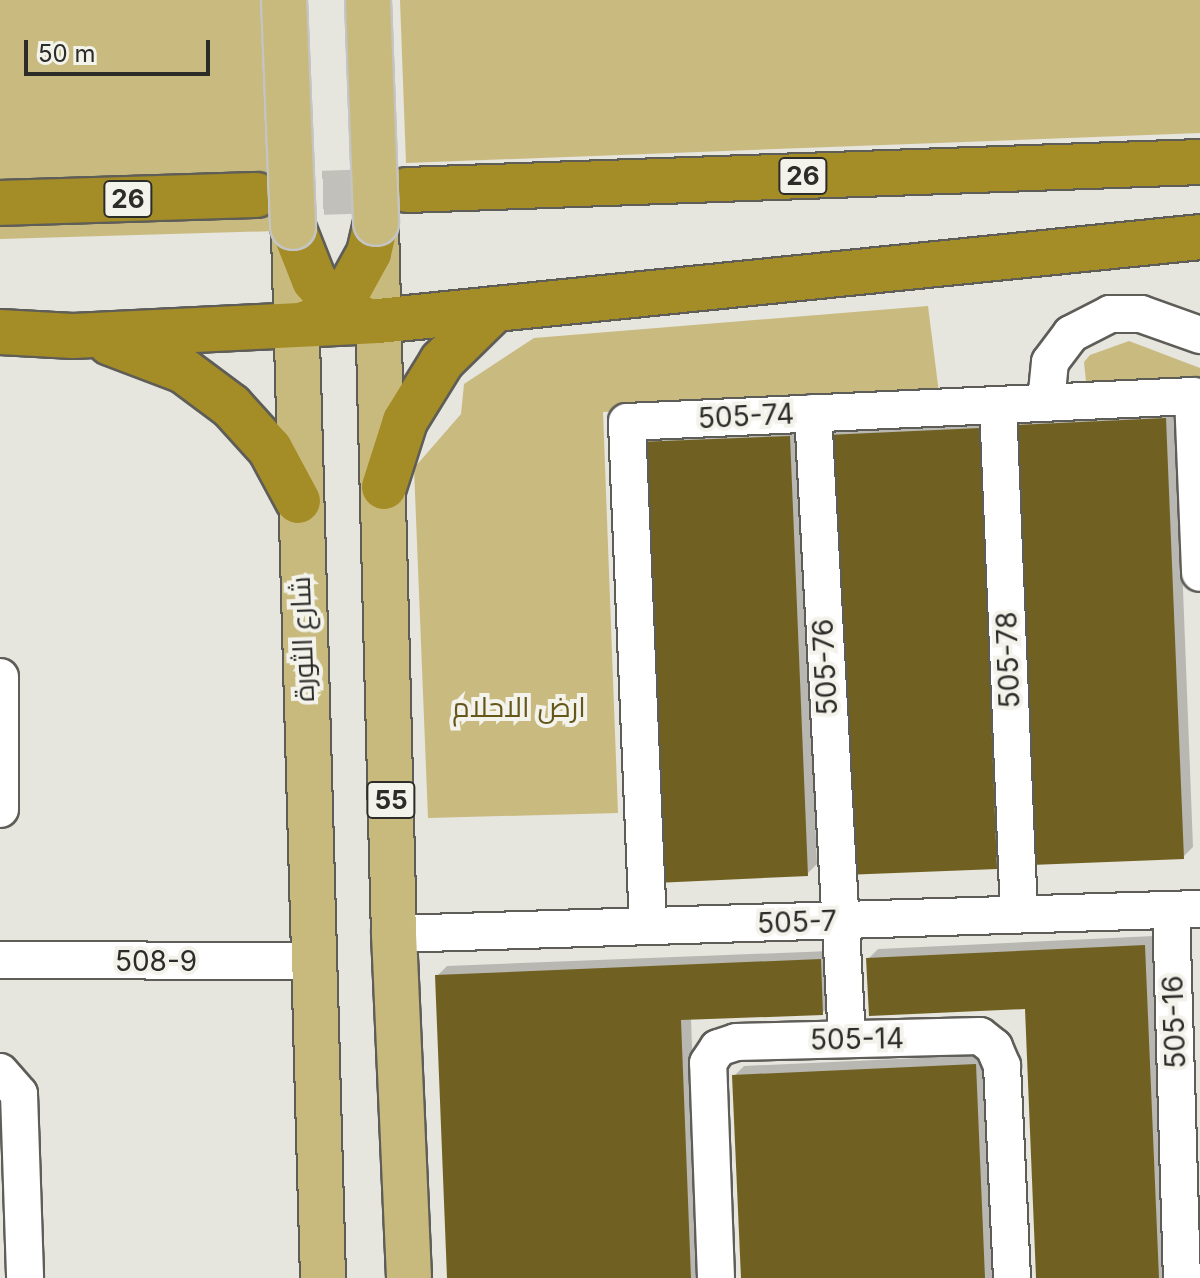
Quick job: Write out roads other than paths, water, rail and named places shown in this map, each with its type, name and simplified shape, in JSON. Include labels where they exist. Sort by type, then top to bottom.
[{"type":"highway","name":"26","points":[[407,190],[1200,162]]},
{"type":"highway","name":"26","points":[[0,203],[257,195]]},
{"type":"highway","points":[[338,309],[369,253],[376,223]]},
{"type":"highway","points":[[293,227],[305,264],[338,309]]},
{"type":"highway","points":[[0,332],[73,336],[338,309],[492,312],[1200,237]]},
{"type":"highway","points":[[384,487],[405,421],[442,361],[492,312]]},
{"type":"highway","points":[[73,336],[143,353],[184,371],[231,406],[270,449],[298,501]]},
{"type":"main road","points":[[284,0],[293,227]]},
{"type":"main road","points":[[368,0],[376,223]]},
{"type":"main road","name":"55","points":[[338,309],[384,487],[394,934],[409,1278]]},
{"type":"main road","name":"شارع الثورة","points":[[323,1278],[298,501],[338,309]]},
{"type":"street","points":[[1046,402],[1050,362],[1071,334],[1110,314],[1141,314],[1200,335]]},
{"type":"street","name":"505-74","points":[[648,926],[627,422],[1193,396],[1200,573]]},
{"type":"street","name":"505-78","points":[[998,405],[1019,915]]},
{"type":"street","name":"505-76","points":[[813,413],[838,920],[847,1039]]},
{"type":"street","points":[[0,677],[0,809]]},
{"type":"street","name":"505-7","points":[[394,934],[1186,910]]},
{"type":"street","name":"505-16","points":[[1182,1278],[1186,910]]},
{"type":"street","name":"508-9","points":[[0,960],[312,961]]},
{"type":"street","name":"505-14","points":[[716,1278],[708,1063],[718,1048],[736,1042],[980,1036],[994,1047],[1002,1066],[1012,1278]]},
{"type":"street","points":[[0,1072],[19,1094],[25,1278]]},
{"type":"tunnel","points":[[257,195],[407,190]]},
{"type":"park label","name":"ارض الاحلام","points":[[519,707]]}]
